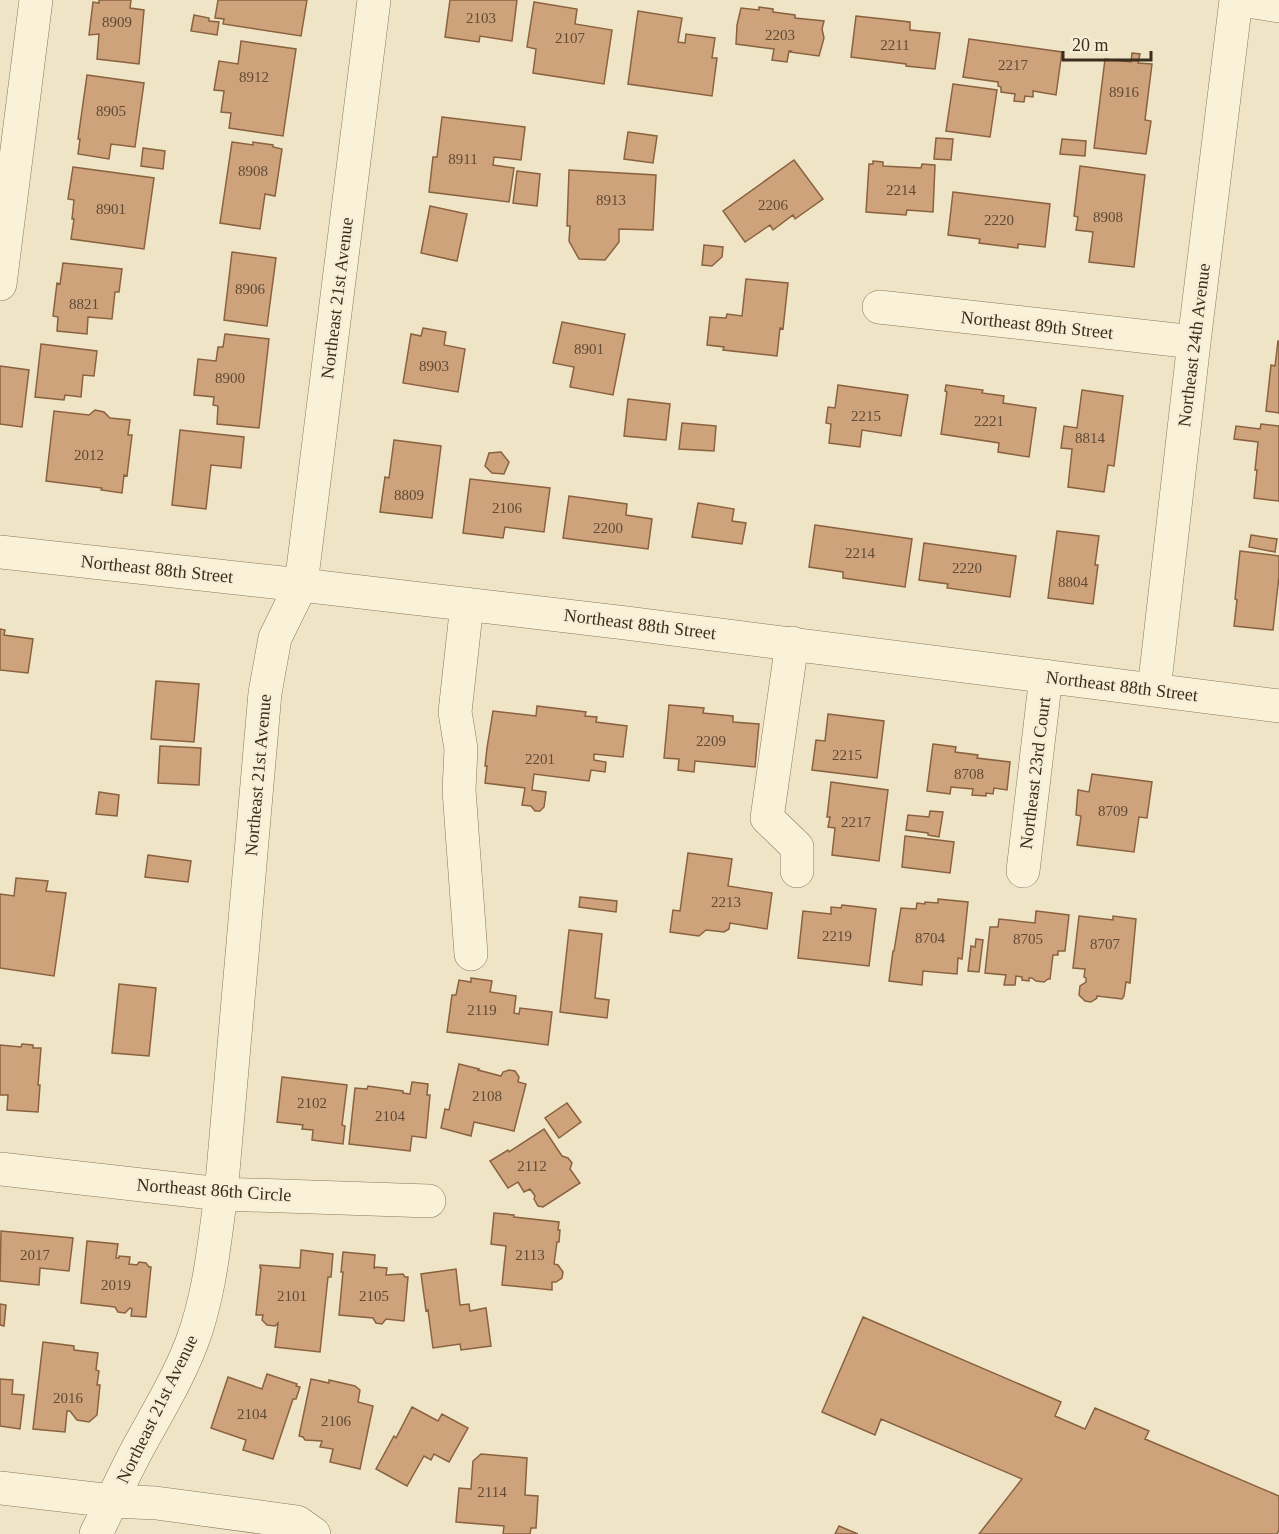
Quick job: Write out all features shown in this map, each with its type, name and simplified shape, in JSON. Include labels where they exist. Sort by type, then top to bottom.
[{"type":"street","points":[[0,284],[36,0]]},
{"type":"street","name":"Northeast 21st Avenue","points":[[96,1534],[138,1448],[166,1399],[192,1342],[211,1273],[221,1194],[265,693],[275,638],[301,585],[374,0]]},
{"type":"street","name":"Northeast 24th Avenue","points":[[1154,690],[1236,0]]},
{"type":"street","points":[[1241,0],[1279,6]]},
{"type":"street","name":"Northeast 89th Street","points":[[879,307],[1194,342]]},
{"type":"street","name":"Northeast 88th Street","points":[[0,552],[467,604],[1279,705]]},
{"type":"street","points":[[467,604],[455,712],[461,749],[459,790],[471,954]]},
{"type":"street","points":[[792,643],[766,818],[797,847],[797,871]]},
{"type":"street","name":"Northeast 23rd Court","points":[[1023,870],[1046,676]]},
{"type":"street","name":"Northeast 86th Circle","points":[[0,1169],[221,1194],[429,1201]]},
{"type":"street","points":[[0,1488],[112,1501],[156,1503],[297,1522],[314,1534]]},
{"type":"building","points":[[99,0],[131,0],[130,8],[144,10],[139,64],[97,59],[99,34],[89,35],[93,2],[99,3]]},
{"type":"building","points":[[218,0],[307,0],[301,36],[223,24],[224,19],[215,18]]},
{"type":"building","points":[[450,0],[517,0],[512,41],[480,36],[479,42],[445,37]]},
{"type":"building","points":[[534,2],[577,9],[575,24],[612,30],[604,84],[533,73],[536,49],[527,47]]},
{"type":"building","points":[[759,7],[773,9],[773,12],[795,15],[795,18],[824,21],[822,29],[824,38],[819,56],[789,51],[787,62],[772,60],[774,49],[736,44],[741,8],[759,10]]},
{"type":"building","points":[[638,11],[682,18],[678,42],[685,43],[686,34],[715,38],[712,58],[717,58],[712,96],[628,84]]},
{"type":"building","points":[[194,15],[219,22],[217,35],[191,31]]},
{"type":"building","points":[[856,16],[910,22],[910,30],[940,33],[935,69],[851,57]]},
{"type":"building","points":[[969,39],[1062,52],[1056,95],[1033,91],[1033,97],[1025,96],[1024,102],[1014,101],[1015,94],[1001,92],[998,82],[963,77]]},
{"type":"building","points":[[241,41],[296,49],[283,136],[229,128],[231,113],[221,112],[224,91],[214,90],[219,61],[238,64]]},
{"type":"building","points":[[1132,53],[1140,54],[1138,63],[1152,64],[1145,120],[1151,121],[1146,154],[1094,148],[1105,59],[1131,62]]},
{"type":"building","points":[[87,75],[144,83],[135,147],[111,144],[109,159],[78,154]]},
{"type":"building","points":[[953,84],[997,90],[990,137],[946,131]]},
{"type":"building","points":[[442,117],[525,127],[521,160],[494,157],[493,165],[514,168],[509,202],[429,192],[433,157],[437,157]]},
{"type":"building","points":[[628,132],[657,136],[653,163],[624,159]]},
{"type":"building","points":[[936,138],[953,139],[951,160],[934,159]]},
{"type":"building","points":[[1062,139],[1086,141],[1085,156],[1060,154]]},
{"type":"building","points":[[232,142],[253,145],[253,142],[282,149],[275,196],[265,194],[260,229],[220,223]]},
{"type":"building","points":[[143,148],[165,151],[163,169],[141,166]]},
{"type":"building","points":[[794,160],[823,199],[795,219],[793,215],[773,230],[770,225],[745,242],[723,211]]},
{"type":"building","points":[[873,161],[883,162],[883,166],[921,168],[922,164],[935,165],[933,212],[907,210],[906,215],[866,212],[869,164],[873,164]]},
{"type":"building","points":[[1080,166],[1145,175],[1134,267],[1089,262],[1093,232],[1076,230],[1078,217],[1074,216]]},
{"type":"building","points":[[73,167],[154,178],[144,249],[71,239],[74,200],[68,199]]},
{"type":"building","points":[[569,170],[656,175],[653,230],[619,229],[619,242],[605,260],[579,259],[569,241],[570,226],[567,226]]},
{"type":"building","points":[[517,171],[540,174],[537,206],[513,203]]},
{"type":"building","points":[[953,192],[1050,204],[1045,247],[1018,244],[1018,248],[979,243],[980,239],[948,235]]},
{"type":"building","points":[[430,206],[467,214],[457,261],[421,253]]},
{"type":"building","points":[[704,245],[723,247],[722,257],[712,266],[702,265]]},
{"type":"building","points":[[232,252],[276,258],[267,326],[224,320]]},
{"type":"building","points":[[63,263],[122,269],[119,292],[115,292],[112,319],[88,317],[87,334],[57,331],[58,317],[53,316],[57,283],[60,284]]},
{"type":"building","points":[[746,279],[788,283],[783,329],[780,328],[777,356],[723,350],[724,347],[707,345],[710,317],[726,318],[727,314],[742,316]]},
{"type":"building","points":[[562,322],[625,334],[613,395],[570,387],[574,367],[553,363]]},
{"type":"building","points":[[423,328],[446,332],[444,345],[465,349],[458,392],[403,383],[411,334],[421,336]]},
{"type":"building","points":[[225,334],[269,339],[259,428],[217,424],[218,406],[213,405],[214,397],[194,395],[198,359],[216,361],[218,347],[223,347]]},
{"type":"building","points":[[1278,341],[1279,413],[1266,411],[1271,365],[1275,366]]},
{"type":"building","points":[[41,344],[97,351],[94,376],[83,375],[81,397],[65,395],[64,400],[35,397]]},
{"type":"building","points":[[0,366],[29,370],[22,427],[0,424]]},
{"type":"building","points":[[838,385],[908,395],[901,436],[862,430],[860,447],[829,443],[831,424],[826,423],[828,407],[835,408]]},
{"type":"building","points":[[946,385],[983,390],[982,393],[1004,396],[1003,403],[1036,408],[1029,457],[998,452],[999,443],[941,434]]},
{"type":"building","points":[[1082,390],[1123,396],[1114,466],[1108,465],[1104,492],[1068,487],[1072,449],[1061,448],[1064,426],[1077,428]]},
{"type":"building","points":[[628,399],[670,404],[666,440],[624,436]]},
{"type":"building","points":[[95,410],[104,412],[110,418],[130,420],[128,435],[132,435],[127,476],[124,475],[122,493],[101,490],[102,488],[46,481],[54,411],[89,415]]},
{"type":"building","points":[[682,423],[716,426],[714,451],[679,449]]},
{"type":"building","points":[[1261,424],[1279,426],[1279,501],[1254,498],[1258,442],[1234,439],[1236,426],[1260,429]]},
{"type":"building","points":[[180,430],[244,437],[241,468],[211,465],[206,509],[172,505]]},
{"type":"building","points":[[394,440],[441,446],[432,518],[380,512],[385,477],[389,478]]},
{"type":"building","points":[[501,452],[509,462],[504,474],[492,473],[485,466],[489,453]]},
{"type":"building","points":[[470,479],[550,488],[544,532],[505,527],[503,538],[463,533]]},
{"type":"building","points":[[569,496],[627,504],[626,515],[652,519],[648,549],[563,538]]},
{"type":"building","points":[[698,503],[734,509],[732,521],[746,523],[742,544],[692,537]]},
{"type":"building","points":[[815,525],[912,539],[905,587],[843,578],[843,572],[809,567]]},
{"type":"building","points":[[1057,531],[1099,536],[1093,604],[1048,598]]},
{"type":"building","points":[[1251,535],[1277,539],[1275,552],[1249,547]]},
{"type":"building","points":[[924,543],[1016,556],[1010,597],[947,588],[948,584],[919,580]]},
{"type":"building","points":[[1240,551],[1279,556],[1273,630],[1234,626]]},
{"type":"building","points":[[0,629],[5,630],[4,635],[33,639],[28,673],[0,670]]},
{"type":"building","points":[[156,681],[199,684],[194,742],[151,739]]},
{"type":"building","points":[[669,705],[704,708],[703,713],[733,716],[733,722],[759,724],[755,767],[695,761],[694,772],[678,770],[679,759],[664,758]]},
{"type":"building","points":[[537,706],[586,712],[585,716],[597,717],[596,722],[627,726],[623,757],[594,754],[594,760],[606,762],[605,772],[591,770],[589,781],[534,774],[532,790],[546,792],[544,807],[540,811],[535,811],[531,806],[522,805],[525,788],[485,783],[487,748],[493,711],[536,716]]},
{"type":"building","points":[[828,714],[884,721],[877,778],[812,770],[816,740],[825,741]]},
{"type":"building","points":[[933,744],[956,747],[955,752],[978,755],[977,758],[1010,762],[1007,790],[994,788],[993,794],[986,793],[986,796],[972,795],[973,789],[951,787],[950,794],[927,791]]},
{"type":"building","points":[[160,746],[201,748],[199,785],[158,783]]},
{"type":"building","points":[[1092,774],[1152,782],[1147,818],[1139,817],[1134,852],[1077,845],[1081,816],[1076,815],[1078,790],[1089,792]]},
{"type":"building","points":[[831,782],[888,790],[879,861],[832,855],[835,828],[828,827],[830,817],[827,817]]},
{"type":"building","points":[[99,792],[119,795],[117,816],[96,814]]},
{"type":"building","points":[[930,811],[943,812],[939,837],[906,830],[908,815],[929,817]]},
{"type":"building","points":[[905,836],[954,842],[950,873],[902,867]]},
{"type":"building","points":[[688,853],[732,859],[728,886],[772,893],[767,929],[730,923],[729,929],[724,932],[706,930],[699,936],[670,932],[673,910],[680,911]]},
{"type":"building","points":[[148,855],[191,861],[188,882],[145,877]]},
{"type":"building","points":[[16,878],[48,881],[46,891],[66,893],[54,976],[0,968],[0,894],[14,896]]},
{"type":"building","points":[[580,897],[617,901],[616,912],[579,907]]},
{"type":"building","points":[[938,899],[968,902],[962,959],[958,958],[957,974],[923,971],[922,985],[889,981],[901,908],[916,909],[917,903],[938,903]]},
{"type":"building","points":[[842,905],[876,909],[869,966],[798,958],[803,911],[831,914],[831,907],[841,908]]},
{"type":"building","points":[[1036,911],[1069,915],[1065,951],[1058,951],[1058,955],[1053,955],[1050,979],[1044,982],[1029,978],[1029,981],[1016,976],[1015,985],[1004,985],[1006,975],[985,973],[990,927],[998,927],[999,919],[1035,923]]},
{"type":"building","points":[[1079,916],[1113,920],[1113,916],[1136,919],[1130,983],[1126,982],[1122,999],[1097,996],[1091,1002],[1085,1001],[1079,995],[1080,986],[1086,982],[1086,978],[1084,977],[1085,969],[1073,968]]},
{"type":"building","points":[[569,930],[602,934],[595,998],[609,1000],[607,1018],[560,1012]]},
{"type":"building","points":[[976,939],[983,940],[979,972],[968,971],[971,946],[975,947]]},
{"type":"building","points":[[471,978],[492,981],[490,992],[516,996],[514,1013],[519,1014],[520,1008],[552,1012],[548,1045],[447,1032],[452,995],[456,995],[459,980],[471,982]]},
{"type":"building","points":[[119,984],[156,988],[149,1056],[112,1053]]},
{"type":"building","points":[[22,1044],[41,1048],[38,1112],[7,1110],[8,1095],[0,1095],[0,1045],[21,1047]]},
{"type":"building","points":[[459,1064],[501,1076],[503,1072],[515,1071],[519,1077],[518,1082],[526,1084],[514,1131],[474,1122],[471,1136],[441,1128],[445,1109],[449,1110]]},
{"type":"building","points":[[282,1077],[347,1085],[342,1125],[345,1126],[343,1144],[312,1140],[313,1130],[302,1129],[303,1125],[277,1122]]},
{"type":"building","points":[[412,1082],[428,1084],[427,1095],[430,1095],[426,1138],[412,1136],[410,1151],[349,1144],[355,1088],[367,1089],[368,1086],[410,1094]]},
{"type":"building","points":[[567,1103],[581,1122],[559,1138],[545,1118]]},
{"type":"building","points":[[544,1129],[562,1156],[568,1158],[572,1163],[570,1169],[580,1183],[543,1207],[538,1206],[530,1189],[524,1192],[518,1182],[508,1188],[490,1161],[508,1150],[509,1152]]},
{"type":"building","points":[[494,1213],[559,1222],[559,1242],[557,1242],[554,1264],[558,1265],[563,1272],[562,1278],[552,1282],[552,1290],[502,1285],[506,1246],[491,1244]]},
{"type":"building","points":[[1,1231],[73,1238],[69,1271],[40,1268],[39,1285],[0,1281]]},
{"type":"building","points":[[87,1241],[118,1244],[116,1258],[130,1257],[129,1264],[137,1265],[139,1262],[151,1267],[146,1317],[131,1316],[132,1309],[130,1308],[125,1313],[118,1312],[115,1307],[81,1303]]},
{"type":"building","points":[[301,1250],[333,1254],[331,1277],[328,1277],[320,1352],[275,1347],[278,1323],[275,1326],[267,1325],[262,1320],[263,1315],[256,1315],[260,1265],[300,1268]]},
{"type":"building","points":[[343,1252],[375,1255],[374,1269],[375,1267],[387,1268],[386,1275],[403,1274],[408,1277],[404,1321],[386,1319],[382,1324],[376,1323],[373,1318],[339,1315]]},
{"type":"building","points":[[456,1269],[460,1305],[469,1304],[470,1311],[486,1308],[491,1346],[461,1350],[460,1344],[433,1348],[421,1274]]},
{"type":"building","points":[[0,1304],[6,1305],[4,1326],[0,1325]]},
{"type":"building","points":[[863,1317],[1061,1402],[1055,1416],[1085,1429],[1095,1408],[1149,1431],[1145,1439],[1279,1496],[1277,1534],[979,1534],[1022,1479],[881,1419],[875,1435],[822,1412]]},
{"type":"building","points":[[43,1342],[74,1346],[74,1350],[98,1353],[96,1370],[99,1371],[97,1385],[100,1385],[97,1415],[89,1422],[77,1420],[70,1411],[67,1411],[65,1432],[33,1429]]},
{"type":"building","points":[[267,1374],[300,1387],[296,1399],[293,1399],[273,1459],[243,1450],[246,1440],[211,1428],[228,1377],[262,1389]]},
{"type":"building","points":[[0,1379],[13,1380],[12,1394],[24,1395],[20,1429],[0,1426]]},
{"type":"building","points":[[311,1379],[329,1383],[329,1380],[355,1386],[360,1390],[358,1402],[373,1406],[360,1469],[330,1462],[333,1449],[320,1447],[322,1441],[305,1440],[299,1436]]},
{"type":"building","points":[[412,1407],[438,1421],[442,1414],[468,1428],[449,1462],[434,1454],[431,1460],[424,1456],[407,1486],[376,1469]]},
{"type":"building","points":[[481,1454],[527,1458],[525,1495],[538,1496],[536,1528],[531,1528],[530,1534],[503,1534],[504,1526],[456,1522],[459,1488],[471,1489],[473,1461]]},
{"type":"building","points":[[839,1526],[858,1534],[835,1534]]}]
